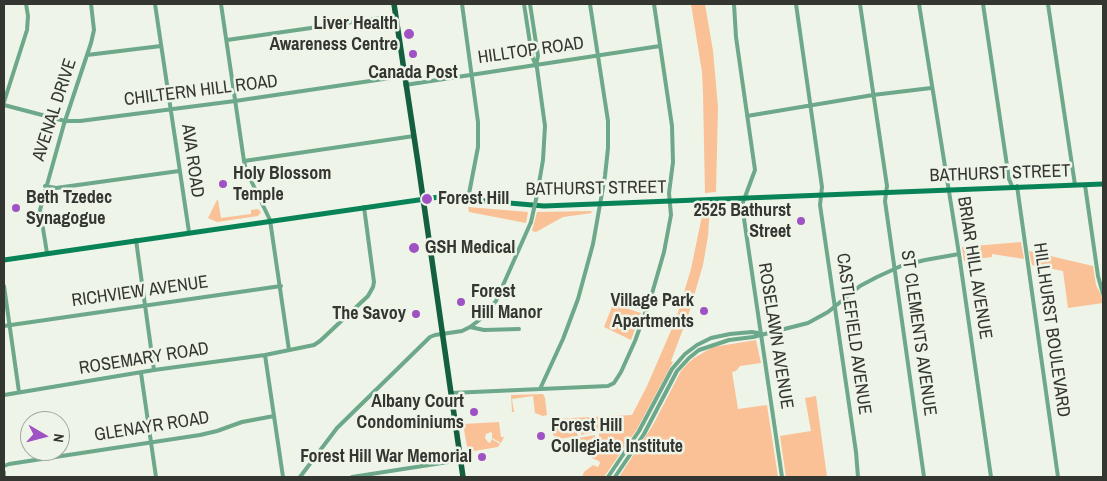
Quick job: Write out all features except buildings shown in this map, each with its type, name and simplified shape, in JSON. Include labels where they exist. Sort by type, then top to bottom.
[{"type":"main road","points":[[394,4],[463,477]]},
{"type":"main road","name":"BATHURST STREET","points":[[4,260],[423,198],[468,199],[528,206],[1103,184]]},
{"type":"street","points":[[4,104],[26,30],[28,16],[26,4]]},
{"type":"street","name":"AVENAL DRIVE","points":[[47,253],[40,210],[45,186],[94,30],[92,4]]},
{"type":"street","name":"AVA ROAD","points":[[155,4],[189,232]]},
{"type":"street","points":[[221,4],[244,160],[246,170],[270,220],[290,350]]},
{"type":"street","points":[[462,4],[478,122],[475,166],[468,199]]},
{"type":"street","points":[[540,389],[563,339],[578,299],[593,244],[606,162],[608,121],[590,4]]},
{"type":"street","points":[[451,394],[608,386],[617,380],[635,341],[657,279],[671,214],[669,193],[673,162],[673,140],[654,4]]},
{"type":"street","points":[[734,4],[735,31],[755,170],[743,198]]},
{"type":"street","name":"CASTLEFIELD AVENUE","points":[[796,4],[822,187],[820,205],[858,477]]},
{"type":"street","name":"ST CLEMENTS AVENUE","points":[[860,4],[887,184],[885,199],[924,477]]},
{"type":"street","name":"BRIAR HILL AVENUE","points":[[919,4],[990,477]]},
{"type":"street","name":"HILLHURST BOULEVARD","points":[[984,4],[1009,179],[1014,186],[1058,477]]},
{"type":"street","points":[[1048,4],[1075,185]]},
{"type":"street","points":[[300,477],[325,443],[350,414],[430,337],[470,327],[482,318],[496,301],[530,222],[543,160],[545,126],[536,64],[532,56],[524,5],[530,5],[538,56],[536,64]]},
{"type":"street","points":[[226,40],[395,16]]},
{"type":"street","points":[[87,55],[161,46]]},
{"type":"street","name":"HILLTOP ROAD","points":[[405,84],[660,46]]},
{"type":"street","name":"CHILTERN HILL ROAD","points":[[4,104],[65,121],[80,121],[404,76]]},
{"type":"street","points":[[748,116],[873,95],[932,88]]},
{"type":"street","points":[[244,160],[414,136]]},
{"type":"street","points":[[45,186],[56,188],[179,171]]},
{"type":"street","points":[[1085,185],[1098,276],[1103,294]]},
{"type":"street","name":"ROSELAWN AVENUE","points":[[743,198],[742,205],[760,334],[782,477]]},
{"type":"street","name":"ROSEMARY ROAD","points":[[4,395],[303,348],[320,341],[372,291],[374,282],[364,207]]},
{"type":"street","points":[[136,240],[154,370]]},
{"type":"street","points":[[615,477],[644,434],[677,371],[689,358],[700,350],[713,345],[808,323],[816,320],[868,281],[895,269],[925,260],[958,254]]},
{"type":"street","points":[[4,286],[19,392]]},
{"type":"street","name":"RICHVIEW AVENUE","points":[[4,326],[281,286]]},
{"type":"street","points":[[470,327],[484,330],[519,329]]},
{"type":"street","points":[[608,477],[639,430],[672,369],[680,359],[697,345],[711,338],[752,332],[760,334]]},
{"type":"street","points":[[265,354],[283,477]]},
{"type":"street","points":[[141,373],[156,477]]},
{"type":"street","name":"GLENAYR ROAD","points":[[4,466],[217,432],[242,422],[274,416]]},
{"type":"street","points":[[639,430],[644,434]]},
{"type":"street","points":[[355,477],[461,460]]},
{"type":"street","points":[[4,472],[4,477]]},
{"type":"shaded area","points":[[691,4],[705,4],[713,51],[718,107],[716,192],[705,193],[702,72]]},
{"type":"shaded area","points":[[217,200],[221,218],[251,214],[251,210],[258,209],[261,212],[258,216],[217,222],[208,218]]},
{"type":"shaded area","points":[[704,206],[710,206],[708,236],[703,265],[689,313],[671,361],[673,362],[637,429],[604,477],[582,477],[584,472],[593,465],[598,467],[600,463],[592,458],[591,454],[592,452],[599,451],[599,431],[581,435],[582,430],[579,421],[563,423],[563,433],[576,431],[578,436],[559,439],[553,435],[552,419],[632,415],[647,386],[676,319],[691,269]]},
{"type":"shaded area","points":[[468,207],[528,212],[526,223],[469,212]]},
{"type":"shaded area","points":[[591,211],[592,213],[563,217],[536,232],[532,231],[537,212]]},
{"type":"shaded area","points":[[1021,242],[1024,259],[992,254],[992,257],[964,261],[962,247]]},
{"type":"shaded area","points":[[1029,251],[1093,266],[1096,285],[1103,303],[1068,308],[1063,271],[1032,265]]},
{"type":"shaded area","points":[[613,304],[641,313],[631,340],[604,327]]},
{"type":"shaded area","points":[[756,340],[761,363],[740,366],[736,371],[732,372],[738,409],[767,405],[778,477],[619,477],[653,425],[681,371],[687,364],[713,347]]},
{"type":"shaded area","points":[[543,394],[547,415],[543,416],[535,413],[533,396],[512,399],[514,412],[512,412],[511,395]]},
{"type":"shaded area","points":[[816,396],[827,477],[786,477],[780,436],[811,431],[805,398]]},
{"type":"shaded area","points":[[499,422],[501,437],[504,437],[501,443],[492,438],[491,432],[486,434],[485,438],[490,443],[492,439],[500,444],[498,447],[468,452],[463,424]]},
{"type":"shaded area","points":[[595,435],[597,449],[580,452],[578,438]]},
{"type":"place","name":"Liver Health Awareness Centre","points":[[409,34]]},
{"type":"place","name":"Canada Post","points":[[413,54]]},
{"type":"place","name":"Holy Blossom Temple","points":[[223,184]]},
{"type":"place","name":"Forest Hill","points":[[427,199]]},
{"type":"place","name":"Beth Tzedec Synagogue","points":[[16,208]]},
{"type":"place","name":"2525 Bathurst Street","points":[[801,221]]},
{"type":"place","name":"GSH Medical","points":[[414,248]]},
{"type":"place","name":"Forest Hill Manor","points":[[461,302]]},
{"type":"place","name":"Village Park Apartments","points":[[704,311]]},
{"type":"place","name":"The Savoy","points":[[416,314]]},
{"type":"place","name":"Albany Court Condominiums","points":[[474,412]]},
{"type":"place","name":"Forest Hill Collegiate Institute","points":[[541,436]]},
{"type":"place","name":"Forest Hill War Memorial","points":[[482,457]]}]
